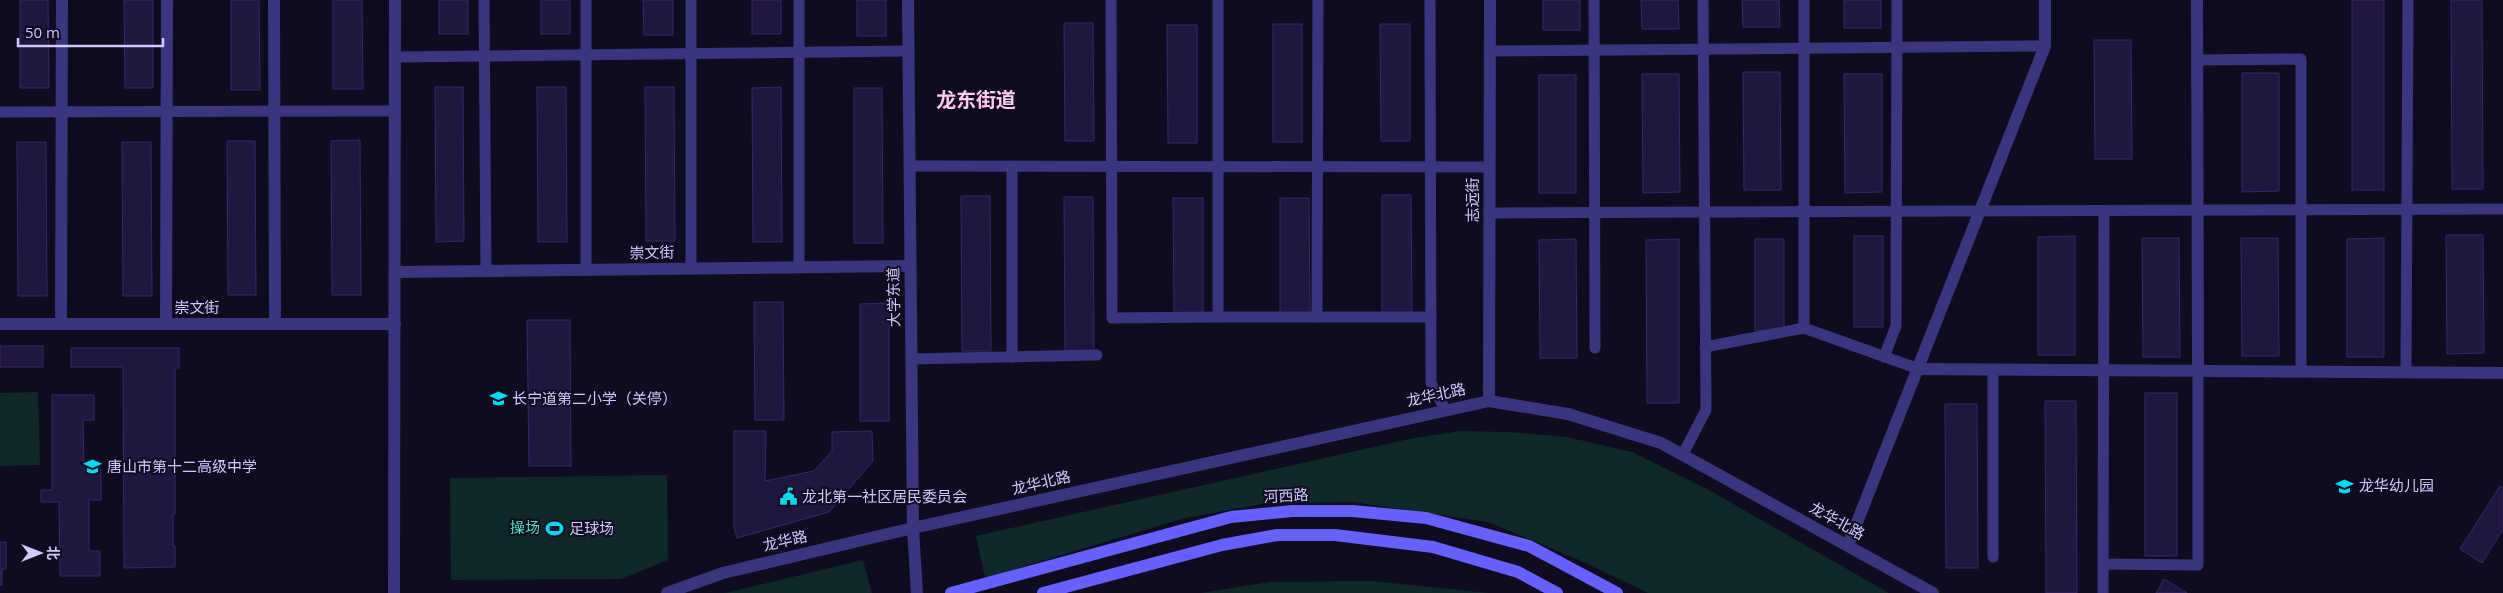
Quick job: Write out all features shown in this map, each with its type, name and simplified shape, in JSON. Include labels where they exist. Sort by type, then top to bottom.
[{"type":"main road","name":"河西路","points":[[951,593],[1231,517],[1300,511],[1353,511],[1426,518],[1529,546],[1617,593]]},
{"type":"main road","points":[[1043,593],[1222,545],[1277,535],[1325,535],[1433,547],[1518,572],[1557,593]]},
{"type":"street","points":[[61,324],[62,0]]},
{"type":"street","points":[[166,324],[167,0]]},
{"type":"street","points":[[274,0],[275,324]]},
{"type":"street","points":[[394,593],[395,0]]},
{"type":"street","name":"大学东道","points":[[908,0],[913,528],[917,593]]},
{"type":"street","name":"志远街","points":[[1489,401],[1490,0]]},
{"type":"street","points":[[1848,545],[2045,46],[2045,0]]},
{"type":"street","points":[[2197,0],[2198,371]]},
{"type":"street","name":"崇文街","points":[[395,272],[910,266]]},
{"type":"street","name":"崇文街","points":[[0,324],[395,324]]},
{"type":"street","points":[[1919,369],[2503,373]]},
{"type":"street","name":"龙华北路","points":[[913,528],[1445,409],[1489,401],[1568,414],[1612,426],[1662,443],[1933,593]]},
{"type":"street","name":"龙华路","points":[[667,593],[723,573],[913,528]]},
{"type":"lane","points":[[484,0],[486,271]]},
{"type":"lane","points":[[586,0],[586,270]]},
{"type":"lane","points":[[691,0],[691,269]]},
{"type":"lane","points":[[799,0],[799,267]]},
{"type":"lane","points":[[1111,0],[1112,318],[1431,317]]},
{"type":"lane","points":[[1218,0],[1218,317]]},
{"type":"lane","points":[[1317,317],[1318,0]]},
{"type":"lane","points":[[1430,0],[1432,383],[1445,409]]},
{"type":"lane","points":[[1594,0],[1595,348]]},
{"type":"lane","points":[[1683,454],[1706,410],[1703,0]]},
{"type":"lane","points":[[1804,0],[1804,328]]},
{"type":"lane","points":[[1884,357],[1896,326],[1897,0]]},
{"type":"lane","points":[[2406,372],[2408,0]]},
{"type":"lane","points":[[1490,51],[2045,46]]},
{"type":"lane","points":[[395,57],[909,51]]},
{"type":"lane","points":[[2197,60],[2301,59],[2301,371]]},
{"type":"lane","points":[[0,112],[395,111]]},
{"type":"lane","points":[[909,166],[1489,166]]},
{"type":"lane","points":[[1012,166],[1012,357]]},
{"type":"lane","points":[[1489,213],[2503,209]]},
{"type":"lane","points":[[2103,593],[2104,210]]},
{"type":"lane","points":[[1705,347],[1804,328],[1919,369]]},
{"type":"lane","points":[[911,359],[1097,356]]},
{"type":"lane","points":[[1993,369],[1993,557]]},
{"type":"lane","points":[[2103,564],[2198,565],[2198,371]]},
{"type":"green space","points":[[38,392],[40,465],[0,466],[0,393]]},
{"type":"green space","points":[[1460,431],[1510,432],[1567,437],[1632,452],[1709,490],[1889,593],[1648,593],[1579,560],[1488,522],[1353,502],[1269,503],[1185,518],[985,578],[976,536],[1409,439]]},
{"type":"green space","name":"操场","points":[[667,475],[668,560],[621,579],[451,580],[450,478]]},
{"type":"green space","points":[[863,560],[872,593],[725,593]]},
{"type":"green space","points":[[1372,581],[1489,593],[1201,593],[1270,582]]},
{"type":"building","points":[[20,0],[48,0],[49,88],[20,88]]},
{"type":"building","points":[[124,0],[153,0],[153,88],[125,88]]},
{"type":"building","points":[[231,0],[259,0],[260,90],[231,90]]},
{"type":"building","points":[[333,0],[362,0],[363,89],[333,89]]},
{"type":"building","points":[[439,0],[468,0],[468,34],[439,34]]},
{"type":"building","points":[[541,0],[570,0],[570,34],[541,34]]},
{"type":"building","points":[[643,0],[673,0],[673,35],[644,35]]},
{"type":"building","points":[[752,0],[781,0],[781,34],[752,34]]},
{"type":"building","points":[[857,0],[886,0],[886,36],[857,36]]},
{"type":"building","points":[[1543,0],[1580,0],[1580,30],[1543,30]]},
{"type":"building","points":[[1641,0],[1678,0],[1679,29],[1642,29]]},
{"type":"building","points":[[1742,0],[1779,0],[1780,27],[1743,27]]},
{"type":"building","points":[[1844,0],[1881,0],[1881,28],[1844,28]]},
{"type":"building","points":[[2352,0],[2384,0],[2384,190],[2352,190]]},
{"type":"building","points":[[2451,0],[2482,0],[2483,189],[2452,189]]},
{"type":"building","points":[[1064,23],[1093,23],[1094,141],[1065,141]]},
{"type":"building","points":[[1273,24],[1302,24],[1302,142],[1273,142]]},
{"type":"building","points":[[1380,24],[1410,24],[1410,141],[1381,141]]},
{"type":"building","points":[[1167,25],[1197,25],[1197,143],[1168,143]]},
{"type":"building","points":[[2094,40],[2131,40],[2132,159],[2095,159]]},
{"type":"building","points":[[1743,72],[1780,72],[1781,190],[1744,190]]},
{"type":"building","points":[[2242,73],[2279,73],[2279,191],[2242,192]]},
{"type":"building","points":[[1642,74],[1679,74],[1680,192],[1643,193]]},
{"type":"building","points":[[1844,74],[1882,74],[1882,192],[1845,193]]},
{"type":"building","points":[[1539,75],[1576,75],[1576,193],[1539,193]]},
{"type":"building","points":[[435,87],[463,87],[464,241],[436,242]]},
{"type":"building","points":[[537,87],[566,87],[567,242],[538,242]]},
{"type":"building","points":[[645,87],[674,87],[675,241],[646,241]]},
{"type":"building","points":[[781,87],[782,242],[753,242],[752,88]]},
{"type":"building","points":[[854,88],[882,88],[883,243],[854,243]]},
{"type":"building","points":[[360,140],[361,295],[332,295],[331,141]]},
{"type":"building","points":[[227,141],[255,141],[256,295],[228,295]]},
{"type":"building","points":[[17,142],[46,142],[47,296],[18,296]]},
{"type":"building","points":[[122,142],[151,142],[152,296],[123,296]]},
{"type":"building","points":[[1382,195],[1411,195],[1412,313],[1382,313]]},
{"type":"building","points":[[961,196],[990,196],[991,351],[962,351]]},
{"type":"building","points":[[1064,197],[1093,197],[1094,351],[1065,351]]},
{"type":"building","points":[[1173,198],[1203,198],[1203,316],[1174,316]]},
{"type":"building","points":[[1280,198],[1309,198],[1310,316],[1280,316]]},
{"type":"building","points":[[2446,235],[2483,235],[2484,353],[2447,354]]},
{"type":"building","points":[[1854,236],[1883,236],[1883,327],[1854,327]]},
{"type":"building","points":[[2075,236],[2075,355],[2038,355],[2038,237]]},
{"type":"building","points":[[2142,238],[2179,238],[2180,357],[2143,357]]},
{"type":"building","points":[[2241,238],[2278,238],[2279,356],[2242,356]]},
{"type":"building","points":[[2384,238],[2384,357],[2347,357],[2347,239]]},
{"type":"building","points":[[1576,239],[1577,358],[1540,358],[1539,240]]},
{"type":"building","points":[[1679,239],[1679,403],[1647,403],[1646,240]]},
{"type":"building","points":[[1755,239],[1784,239],[1784,330],[1755,331]]},
{"type":"building","points":[[754,302],[783,302],[784,420],[755,420]]},
{"type":"building","points":[[889,303],[889,421],[860,421],[860,304]]},
{"type":"building","points":[[527,320],[570,320],[571,466],[529,466]]},
{"type":"building","points":[[0,346],[43,346],[43,367],[0,367]]},
{"type":"building","points":[[71,348],[179,348],[179,368],[175,368],[175,514],[173,514],[173,546],[175,546],[175,567],[124,568],[123,367],[71,367]]},
{"type":"building","points":[[2145,393],[2177,393],[2177,556],[2145,556]]},
{"type":"building","points":[[52,395],[94,395],[94,420],[83,420],[84,470],[101,469],[101,500],[89,500],[89,551],[100,551],[100,576],[60,576],[59,502],[41,502],[41,490],[52,490]]},
{"type":"building","points":[[2045,401],[2076,401],[2077,593],[2046,593]]},
{"type":"building","points":[[1945,404],[1977,404],[1978,568],[1946,568]]},
{"type":"building","name":"龙北第一社区居民委员会","points":[[734,431],[766,431],[765,481],[814,471],[832,451],[832,432],[872,431],[873,461],[829,512],[737,538],[734,527]]},
{"type":"building","points":[[2500,486],[2503,488],[2503,529],[2482,563],[2460,549]]},
{"type":"building","points":[[0,542],[6,542],[6,569],[2,569],[2,585],[0,585]]},
{"type":"building","points":[[2164,579],[2187,593],[2156,593]]},
{"type":"place","name":"长宁道第二小学（关停）","points":[[498,399]]},
{"type":"place","name":"唐山市第十二高级中学","points":[[93,467]]},
{"type":"place","name":"龙华幼儿园","points":[[2345,486]]},
{"type":"place","name":"龙北第一社区居民委员会","points":[[788,497]]},
{"type":"place","name":"足球场","points":[[555,529]]},
{"type":"district","name":"龙东街道","points":[[976,100]]}]
